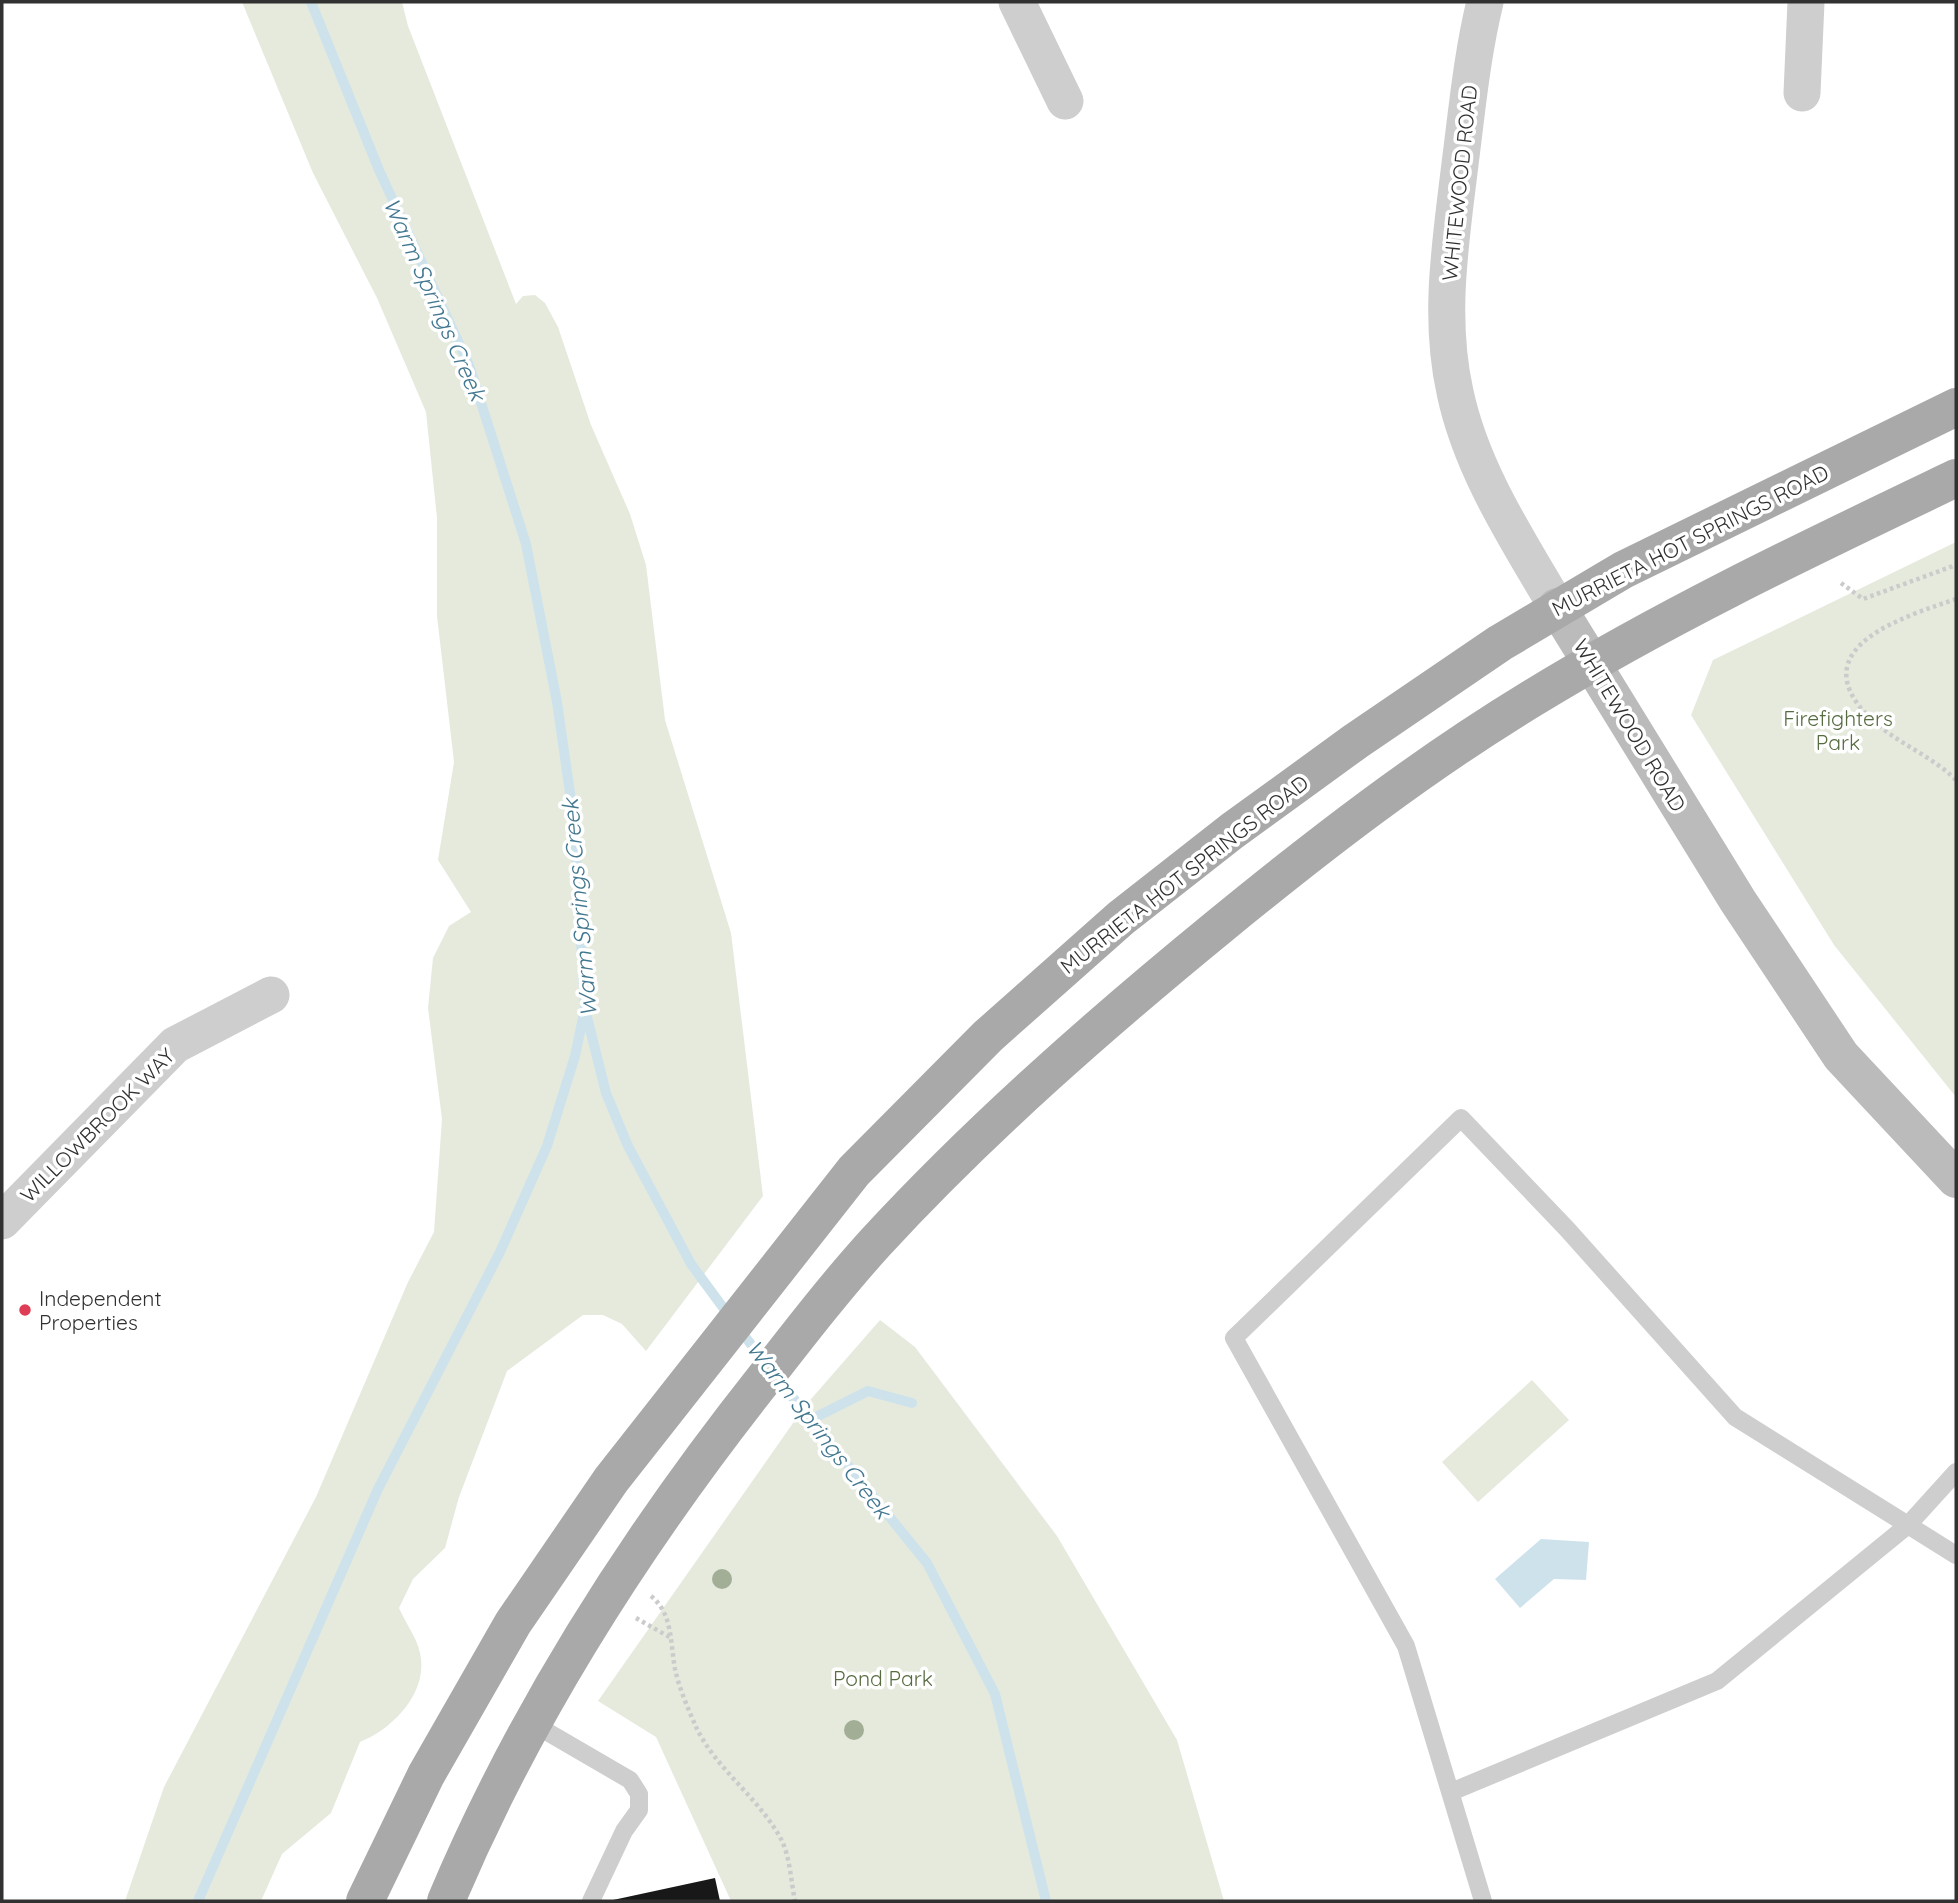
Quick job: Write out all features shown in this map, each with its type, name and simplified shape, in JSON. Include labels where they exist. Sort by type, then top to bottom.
[{"type":"main road","name":"MURRIETA HOT SPRINGS ROAD","points":[[365,1901],[426,1776],[513,1623],[578,1525],[691,1376],[854,1171],[988,1036],[1121,918],[1232,831],[1356,741],[1557,607],[1666,547],[1956,407]]},
{"type":"main road","points":[[446,1901],[532,1723],[624,1572],[722,1431],[824,1302],[876,1242],[957,1160],[1161,974],[1285,873],[1397,788],[1528,701],[1690,607],[1956,478]]},
{"type":"main road","name":"WHITEWOOD ROAD","points":[[1557,607],[1738,901],[1841,1056],[1956,1179]]},
{"type":"street","points":[[1017,2],[1065,101]]},
{"type":"street","name":"WHITEWOOD ROAD","points":[[1485,2],[1475,41],[1447,272],[1447,339],[1455,393],[1489,487],[1557,607]]},
{"type":"street","points":[[1802,93],[1806,2]]},
{"type":"street","name":"WILLOWBROOK WAY","points":[[2,1221],[175,1045],[271,995]]},
{"type":"lane","points":[[1483,1901],[1406,1646],[1234,1338],[1461,1118],[1567,1229],[1735,1417],[1956,1555]]},
{"type":"lane","points":[[1451,1792],[1717,1681],[1909,1525],[1956,1472]]},
{"type":"lane","points":[[532,1723],[630,1780],[639,1794],[639,1810],[624,1831],[591,1901]]},
{"type":"path","points":[[1841,583],[1863,599],[1956,565]]},
{"type":"path","points":[[1956,599],[1873,634],[1850,654],[1845,670],[1847,685],[1866,715],[1956,780]]},
{"type":"path","points":[[624,1572],[663,1606],[672,1638],[675,1671],[698,1730],[782,1841],[795,1901]]},
{"type":"green space","points":[[242,2],[402,2],[408,26],[516,304],[523,296],[535,295],[545,303],[558,327],[591,425],[630,514],[646,565],[665,720],[731,933],[763,1196],[646,1351],[622,1324],[603,1315],[583,1315],[507,1371],[459,1497],[445,1548],[413,1579],[399,1608],[420,1653],[419,1682],[414,1695],[385,1728],[360,1742],[331,1813],[282,1854],[261,1901],[125,1901],[164,1787],[316,1497],[408,1282],[434,1232],[442,1119],[428,1008],[433,958],[449,926],[471,912],[438,860],[454,762],[437,616],[437,518],[426,412],[377,298],[313,173]]},
{"type":"green space","name":"Firefighters Park","points":[[1956,542],[1956,1097],[1834,945],[1691,715],[1713,660]]},
{"type":"green space","name":"Pond Park","points":[[880,1320],[915,1347],[1057,1536],[1177,1740],[1224,1901],[731,1901],[656,1737],[598,1701],[805,1406]]},
{"type":"green space","points":[[1532,1380],[1569,1420],[1478,1502],[1442,1462]]},
{"type":"water","points":[[1541,1539],[1589,1542],[1586,1580],[1554,1579],[1520,1608],[1495,1579]]},
{"type":"building","points":[[715,1878],[720,1901],[613,1901],[613,1900]]},
{"type":"waterway","name":"Warm Springs Creek","points":[[311,2],[379,170],[469,365],[526,544],[557,702],[574,821],[585,1009],[606,1093],[628,1146],[691,1264],[730,1317]]},
{"type":"waterway","points":[[198,1901],[378,1489],[500,1252],[547,1146],[575,1056],[584,1013]]},
{"type":"waterway","name":"Warm Springs Creek","points":[[740,1330],[766,1364]]},
{"type":"waterway","name":"Warm Springs Creek","points":[[776,1377],[927,1563],[995,1694],[1046,1901]]},
{"type":"waterway","points":[[808,1421],[868,1391],[912,1403]]},
{"type":"place","name":"Independent Properties","points":[[25,1310]]}]
